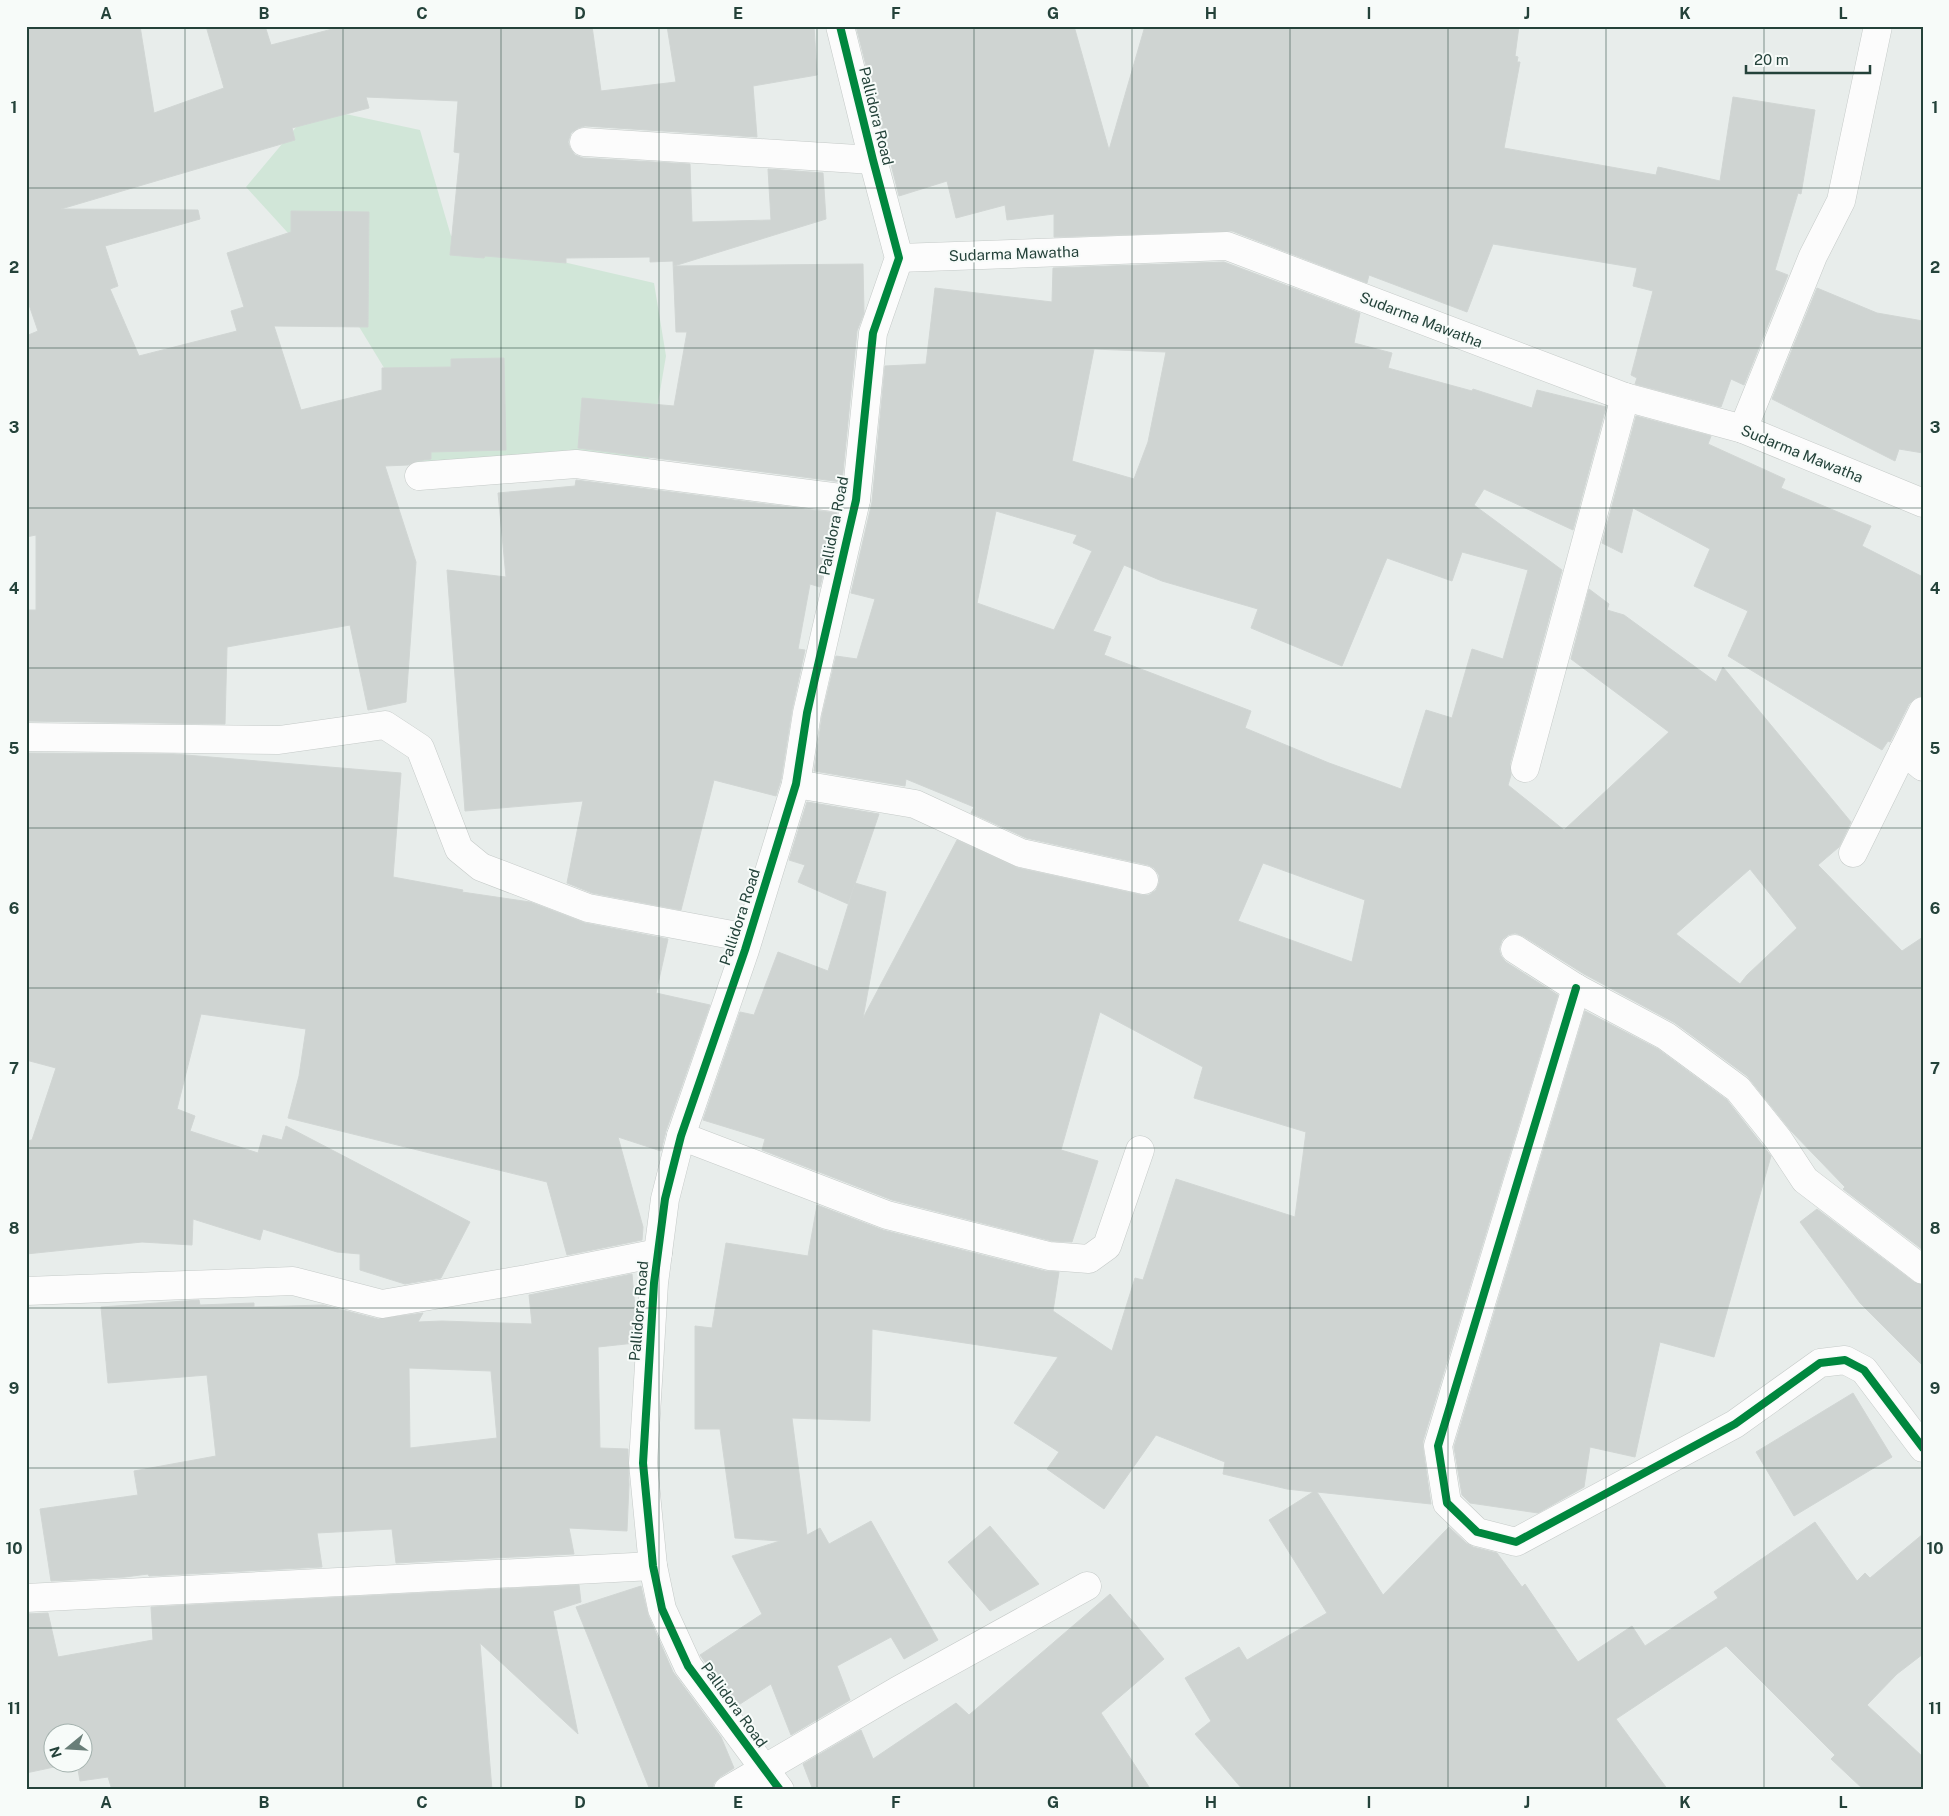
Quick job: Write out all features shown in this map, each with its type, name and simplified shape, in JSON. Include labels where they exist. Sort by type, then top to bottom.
[{"type":"street","name":"Pallidora Road","points":[[772,1780],[688,1666],[662,1609],[652,1566],[643,1463],[653,1293],[665,1199],[681,1136],[748,938],[796,784],[807,713],[856,500],[873,333],[899,258],[840,26]]},
{"type":"street","points":[[1743,429],[1813,256],[1841,201],[1878,26]]},
{"type":"street","points":[[584,142],[873,160]]},
{"type":"street","name":"Sudarma Mawatha","points":[[899,258],[1227,246],[1625,397],[1743,429],[1923,503]]},
{"type":"street","points":[[1525,768],[1625,397]]},
{"type":"street","points":[[419,476],[576,464],[856,500]]},
{"type":"street","points":[[1853,854],[1913,759],[1923,711]]},
{"type":"street","points":[[26,737],[279,740],[385,725],[420,748],[459,849],[481,867],[588,908],[748,938]]},
{"type":"street","points":[[796,784],[915,804],[1021,853],[1144,880]]},
{"type":"street","points":[[1515,949],[1576,988],[1666,1036],[1738,1090],[1778,1139],[1805,1180],[1923,1270]]},
{"type":"street","points":[[1576,988],[1438,1446],[1447,1503],[1477,1532],[1516,1542],[1736,1424],[1820,1363],[1845,1360],[1864,1370],[1923,1448]]},
{"type":"street","points":[[681,1136],[887,1215],[1049,1256],[1089,1259],[1108,1246],[1140,1150]]},
{"type":"street","points":[[26,1290],[293,1281],[382,1304],[527,1279],[658,1253]]},
{"type":"street","points":[[26,1598],[652,1566]]},
{"type":"street","points":[[728,1790],[772,1780],[897,1691],[1087,1586]]},
{"type":"green space","points":[[313,107],[420,130],[451,236],[654,283],[666,356],[646,473],[419,476],[389,376],[330,279],[246,187]]},
{"type":"building","points":[[26,26],[140,26],[154,113],[224,88],[206,26],[265,26],[271,45],[344,26],[592,26],[601,91],[676,82],[667,26],[814,26],[817,75],[753,86],[757,137],[585,126],[571,133],[568,142],[575,155],[583,158],[690,164],[692,222],[771,220],[768,169],[823,173],[826,219],[674,266],[863,264],[864,313],[857,331],[842,482],[578,448],[582,398],[674,406],[687,332],[676,332],[673,261],[650,262],[650,257],[566,258],[566,263],[450,255],[460,153],[454,152],[458,101],[366,97],[369,108],[292,128],[295,140],[61,209],[198,210],[200,219],[105,246],[118,286],[110,289],[139,356],[237,331],[231,311],[244,307],[227,253],[291,232],[291,211],[369,212],[368,327],[274,326],[301,410],[382,390],[382,368],[451,367],[451,359],[504,358],[506,450],[431,452],[431,459],[417,461],[408,465],[385,466],[416,562],[406,702],[368,710],[350,625],[227,647],[225,724],[26,721],[26,610],[36,610],[36,535],[26,537],[26,336],[38,331],[26,296]]},
{"type":"building","points":[[856,26],[1074,26],[1109,150],[1145,26],[1519,26],[1515,56],[1518,57],[1517,62],[1520,62],[1504,148],[1656,175],[1658,167],[1720,181],[1733,97],[1815,110],[1801,194],[1798,193],[1775,270],[1788,275],[1744,385],[1731,379],[1721,407],[1635,384],[1637,378],[1631,375],[1653,291],[1633,286],[1637,268],[1493,244],[1467,312],[1369,275],[1367,283],[1232,231],[1054,237],[1054,214],[1007,220],[1005,205],[956,218],[947,181],[899,196]]},
{"type":"building","points":[[1224,262],[1360,313],[1354,343],[1392,353],[1388,368],[1472,391],[1473,389],[1532,408],[1537,390],[1606,407],[1573,530],[1484,489],[1474,505],[1562,570],[1510,764],[1511,775],[1508,785],[1564,830],[1669,732],[1571,659],[1589,589],[1609,604],[1607,610],[1624,615],[1716,682],[1723,667],[1851,822],[1839,847],[1818,865],[1902,951],[1923,937],[1923,1250],[1843,1189],[1845,1187],[1791,1131],[1747,1076],[1675,1023],[1584,974],[1523,936],[1515,933],[1508,935],[1502,940],[1499,949],[1501,956],[1506,962],[1558,995],[1423,1441],[1431,1504],[1317,1492],[1383,1595],[1449,1527],[1473,1547],[1497,1553],[1522,1587],[1525,1584],[1578,1662],[1632,1626],[1645,1646],[1718,1598],[1714,1592],[1815,1522],[1857,1581],[1865,1573],[1870,1578],[1923,1534],[1923,1654],[1897,1674],[1867,1705],[1923,1757],[1923,1790],[1864,1790],[1831,1759],[1835,1755],[1726,1646],[1616,1719],[1668,1790],[1243,1790],[1195,1734],[1211,1721],[1185,1678],[1239,1647],[1247,1660],[1327,1613],[1269,1520],[1313,1492],[1287,1489],[1223,1474],[1225,1462],[1156,1435],[1104,1509],[1047,1469],[1059,1452],[1014,1423],[1058,1357],[872,1329],[870,1421],[792,1418],[807,1535],[820,1528],[829,1544],[871,1521],[938,1640],[904,1659],[891,1637],[837,1666],[850,1700],[791,1735],[771,1684],[737,1706],[700,1655],[762,1614],[732,1556],[780,1541],[735,1538],[720,1429],[695,1429],[695,1326],[712,1328],[726,1243],[808,1256],[817,1205],[883,1230],[1045,1271],[1059,1272],[1053,1311],[1112,1351],[1135,1278],[1143,1280],[1176,1179],[1295,1217],[1306,1132],[1194,1098],[1203,1067],[1100,1012],[1061,1150],[1098,1161],[1072,1242],[1052,1241],[892,1200],[762,1150],[765,1139],[703,1120],[740,1012],[754,1015],[778,952],[828,971],[855,883],[886,892],[863,1018],[957,840],[1018,868],[1141,895],[1149,895],[1156,890],[1159,883],[1159,875],[1154,868],[1148,865],[1026,838],[971,813],[974,807],[906,779],[905,786],[814,771],[822,716],[836,656],[857,659],[875,599],[851,593],[872,502],[885,366],[926,364],[935,288],[1052,302],[1053,268]],"holes":[[[1094,349],[1166,352],[1148,442],[1134,479],[1072,461]],[[996,511],[1077,535],[1073,543],[1092,551],[1054,630],[977,603]],[[1462,552],[1528,570],[1503,659],[1472,649],[1452,718],[1426,710],[1401,789],[1329,763],[1245,728],[1251,711],[1104,655],[1111,637],[1093,631],[1124,565],[1162,581],[1258,609],[1251,628],[1342,666],[1387,558],[1452,581]],[[1263,863],[1365,900],[1352,962],[1238,921]],[[1750,869],[1797,928],[1747,975],[1740,984],[1676,934]]]},
{"type":"building","points":[[1817,288],[1877,313],[1923,321],[1923,453],[1899,449],[1895,461],[1772,399]]},
{"type":"building","points":[[1636,416],[1711,436],[1708,444],[1785,479],[1781,488],[1871,526],[1862,546],[1923,577],[1923,696],[1915,698],[1909,704],[1890,742],[1888,741],[1882,750],[1728,656],[1748,611],[1694,586],[1710,549],[1633,508],[1622,553],[1602,543]]},
{"type":"building","points":[[576,480],[837,513],[820,587],[810,584],[798,649],[805,650],[792,710],[781,780],[776,796],[714,780],[681,910],[592,893],[567,883],[583,801],[465,811],[447,570],[506,577],[498,493],[575,486]]},
{"type":"building","points":[[26,753],[174,754],[401,773],[393,877],[463,890],[462,892],[530,902],[585,923],[668,939],[656,993],[710,1005],[666,1131],[661,1151],[618,1137],[643,1227],[642,1240],[567,1255],[547,1182],[288,1118],[299,1076],[306,1029],[201,1014],[177,1109],[195,1116],[190,1131],[258,1153],[263,1135],[282,1140],[286,1126],[470,1222],[441,1278],[405,1284],[360,1270],[360,1254],[337,1252],[263,1229],[260,1240],[193,1219],[192,1245],[142,1242],[26,1254],[26,1141],[32,1140],[56,1068],[26,1060],[26,968],[29,969],[29,860],[26,859]]},
{"type":"building","points":[[807,802],[879,814],[848,904],[798,882],[805,865],[789,860]]},
{"type":"building","points":[[1585,1011],[1658,1049],[1727,1100],[1771,1156],[1714,1357],[1660,1342],[1635,1457],[1590,1447],[1584,1487],[1538,1513],[1470,1503],[1462,1495],[1454,1447]]},
{"type":"building","points":[[1817,1209],[1914,1282],[1923,1285],[1923,1366],[1860,1303],[1800,1222]]},
{"type":"building","points":[[632,1274],[636,1319],[635,1343],[598,1347],[600,1448],[628,1449],[627,1531],[569,1528],[574,1554],[396,1563],[392,1529],[317,1533],[322,1567],[149,1576],[148,1574],[51,1581],[40,1509],[138,1495],[134,1471],[216,1456],[207,1375],[108,1383],[101,1307],[199,1300],[200,1305],[254,1303],[254,1307],[323,1305],[378,1319],[423,1313],[418,1322],[532,1324],[529,1295]],"holes":[[[409,1368],[491,1371],[497,1438],[410,1448]]]},
{"type":"building","points":[[1853,1393],[1892,1457],[1794,1516],[1756,1452]]},
{"type":"building","points":[[990,1526],[1039,1584],[990,1611],[948,1562]]},
{"type":"building","points":[[579,1585],[581,1602],[553,1611],[578,1734],[480,1643],[492,1790],[112,1790],[108,1777],[80,1781],[79,1774],[92,1774],[92,1724],[42,1724],[42,1770],[26,1773],[26,1614],[48,1613],[58,1657],[153,1640],[151,1607]]},
{"type":"building","points":[[641,1586],[648,1615],[673,1672],[721,1737],[734,1768],[714,1783],[712,1790],[650,1790],[576,1607]]},
{"type":"building","points":[[1110,1594],[1164,1659],[1101,1713],[1151,1790],[813,1790],[803,1764],[861,1730],[873,1759],[956,1703],[969,1715]]},
{"type":"cycle path","points":[[780,1790],[688,1666],[662,1609],[653,1566],[643,1463],[654,1283],[665,1199],[681,1136],[745,950],[796,784],[807,713],[856,500],[873,333],[899,258],[840,26]]},
{"type":"cycle path","points":[[1576,988],[1438,1446],[1447,1503],[1477,1532],[1516,1542],[1735,1424],[1820,1363],[1845,1360],[1864,1370],[1923,1448]]}]
